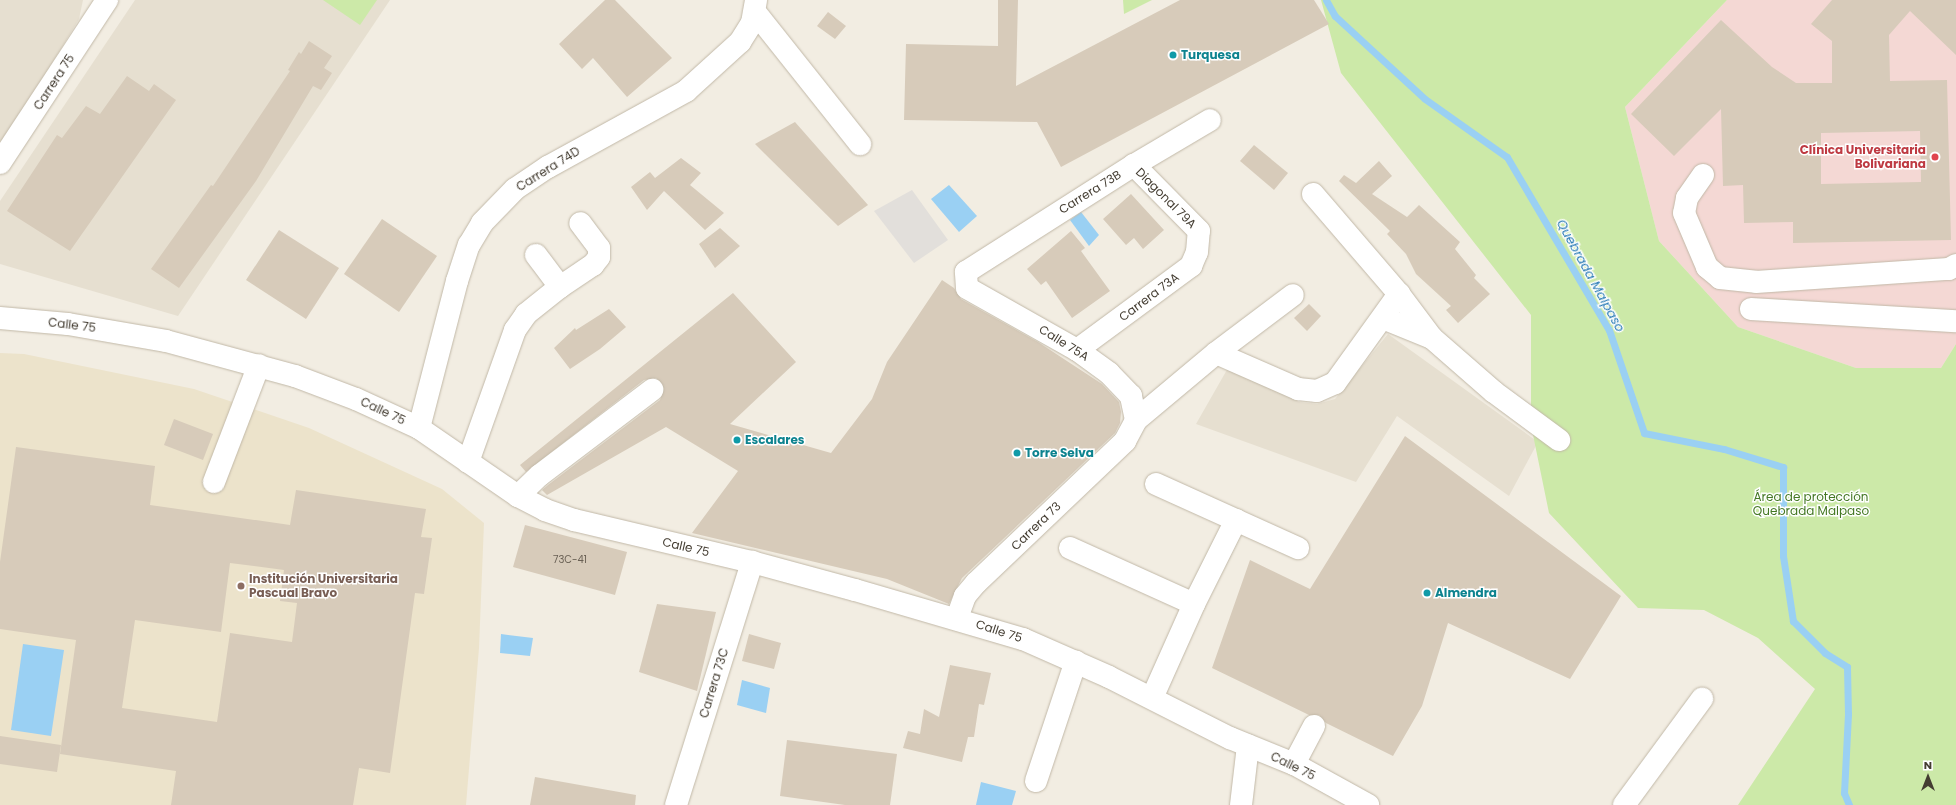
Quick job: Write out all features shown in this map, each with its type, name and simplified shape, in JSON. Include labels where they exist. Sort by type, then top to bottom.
[{"type":"street","name":"Carrera 75","points":[[0,163],[107,0]]},
{"type":"street","points":[[755,6],[860,144]]},
{"type":"street","name":"Carrera 74D","points":[[419,428],[457,281],[469,245],[482,223],[515,189],[548,167],[686,91],[740,42],[752,23],[755,6]]},
{"type":"street","name":"Carrera 73B","points":[[971,267],[1134,165],[1210,120]]},
{"type":"street","name":"Diagonal 79A","points":[[1134,165],[1199,231]]},
{"type":"street","points":[[1703,175],[1687,198],[1684,213],[1705,263],[1720,278],[1756,282],[1949,269],[1956,265]]},
{"type":"street","points":[[1313,194],[1399,294],[1432,338],[1494,392],[1559,440]]},
{"type":"street","points":[[468,462],[515,330],[526,314],[560,287],[594,265],[599,257],[599,248],[580,223]]},
{"type":"street","name":"Carrera 73A","points":[[1078,350],[1190,266],[1197,252],[1199,231]]},
{"type":"street","points":[[536,254],[560,287]]},
{"type":"street","name":"Calle 75A","points":[[971,267],[966,272],[967,288],[1078,350],[1122,385],[1134,404],[1136,420]]},
{"type":"street","points":[[1216,352],[1298,389],[1317,390],[1335,383],[1384,318],[1399,294]]},
{"type":"street","points":[[1136,420],[1216,352],[1293,295]]},
{"type":"street","points":[[1751,310],[1955,319]]},
{"type":"street","name":"Calle 75","points":[[0,318],[116,331],[166,341],[259,365],[356,399],[419,428],[518,496],[545,510],[574,520],[752,562],[957,618],[1023,639],[1076,661],[1248,745],[1294,764],[1368,805]]},
{"type":"street","points":[[1384,318],[1432,338]]},
{"type":"street","points":[[214,482],[259,365]]},
{"type":"street","points":[[518,496],[540,475],[652,390]]},
{"type":"street","name":"Carrera 73","points":[[957,618],[965,596],[976,583],[1125,441],[1136,420]]},
{"type":"street","points":[[1156,484],[1298,548]]},
{"type":"street","points":[[1152,698],[1194,604],[1236,520]]},
{"type":"street","points":[[1070,548],[1194,604]]},
{"type":"street","name":"Carrera 73C","points":[[676,805],[752,562]]},
{"type":"street","points":[[1036,781],[1076,661]]},
{"type":"street","points":[[1624,805],[1702,699]]},
{"type":"street","points":[[1294,764],[1314,726]]},
{"type":"street","points":[[1241,805],[1248,745]]},
{"type":"shaded area","points":[[0,0],[83,0],[79,19],[0,149]]},
{"type":"shaded area","points":[[135,0],[390,0],[178,316],[0,264],[0,201]]},
{"type":"shaded area","points":[[1727,0],[1956,0],[1956,344],[1941,368],[1856,368],[1738,327],[1659,241],[1625,107]]},
{"type":"shaded area","points":[[912,190],[948,240],[914,263],[874,211]]},
{"type":"shaded area","points":[[1388,334],[1538,442],[1509,496],[1397,416],[1356,482],[1196,424],[1228,368],[1299,402],[1317,404],[1335,399]]},
{"type":"shaded area","name":"Institución Universitaria Pascual Bravo","points":[[0,353],[24,354],[194,389],[309,428],[442,489],[484,523],[479,648],[466,805],[0,805]]},
{"type":"green space","points":[[323,0],[377,0],[360,25]]},
{"type":"green space","points":[[1123,0],[1152,0],[1124,14]]},
{"type":"green space","name":"Área de protección Quebrada Malpaso","points":[[1321,0],[1727,0],[1625,107],[1659,241],[1738,327],[1856,368],[1941,368],[1956,344],[1956,805],[1738,805],[1815,689],[1758,638],[1704,610],[1638,608],[1549,513],[1531,425],[1531,315],[1341,73]]},
{"type":"water","points":[[949,185],[977,216],[959,232],[931,199]]},
{"type":"water","points":[[1081,212],[1099,235],[1089,246],[1070,220]]},
{"type":"water","points":[[501,634],[533,638],[530,656],[500,653]]},
{"type":"water","points":[[23,644],[64,650],[51,736],[11,730]]},
{"type":"water","points":[[742,680],[770,688],[766,713],[737,705]]},
{"type":"water","points":[[981,782],[1016,791],[1012,805],[976,805]]},
{"type":"building","points":[[605,0],[615,0],[672,58],[627,97],[593,58],[582,69],[559,44]]},
{"type":"building","name":"Turquesa","points":[[998,0],[1018,0],[1016,86],[1180,0],[1314,0],[1329,24],[1061,167],[1037,122],[904,120],[906,44],[998,46]]},
{"type":"building","points":[[1832,0],[1956,0],[1956,55],[1910,11],[1889,35],[1890,81],[1947,80],[1951,240],[1793,243],[1793,222],[1744,223],[1743,185],[1723,186],[1721,109],[1674,156],[1631,114],[1721,20],[1772,67],[1796,83],[1832,83],[1832,41],[1811,24]],"holes":[[[1920,131],[1921,182],[1821,184],[1821,133]]]},
{"type":"building","points":[[828,12],[846,26],[835,39],[817,26]]},
{"type":"building","points":[[309,41],[332,56],[324,68],[332,73],[321,90],[313,86],[256,181],[179,288],[151,269],[211,185],[213,186],[290,71],[288,70],[299,52],[301,54]]},
{"type":"building","points":[[127,76],[149,91],[154,84],[176,100],[70,251],[7,211],[57,135],[62,138],[86,106],[100,114]]},
{"type":"building","points":[[795,122],[868,205],[838,226],[755,144]]},
{"type":"building","points":[[1254,145],[1288,173],[1274,190],[1240,161]]},
{"type":"building","points":[[681,158],[701,173],[690,185],[724,213],[705,230],[664,191],[647,210],[631,187],[650,172],[655,178]]},
{"type":"building","points":[[1379,161],[1392,176],[1372,194],[1407,217],[1419,205],[1460,242],[1455,249],[1476,275],[1474,278],[1490,294],[1458,323],[1446,310],[1451,306],[1416,274],[1406,254],[1387,234],[1390,231],[1339,181],[1344,175],[1356,183]]},
{"type":"building","points":[[1131,194],[1164,230],[1143,249],[1134,238],[1126,245],[1103,219]]},
{"type":"building","points":[[382,219],[437,256],[399,312],[344,274]]},
{"type":"building","points":[[720,228],[740,246],[715,268],[699,244]]},
{"type":"building","points":[[279,230],[339,268],[306,319],[246,280]]},
{"type":"building","points":[[1071,231],[1085,248],[1081,251],[1110,291],[1072,318],[1046,281],[1041,285],[1027,269]]},
{"type":"building","points":[[942,280],[954,288],[961,299],[1038,342],[1102,384],[1119,402],[1121,412],[1120,423],[1115,433],[962,578],[949,604],[887,579],[692,533],[738,471],[666,427],[547,495],[542,490],[660,400],[664,388],[656,378],[644,380],[526,472],[520,465],[733,293],[796,362],[730,424],[831,453],[872,399],[887,362]]},
{"type":"building","points":[[1309,304],[1321,316],[1307,331],[1294,318]]},
{"type":"building","points":[[609,309],[626,327],[600,349],[570,369],[554,348],[575,328],[576,330]]},
{"type":"building","points":[[174,419],[213,434],[203,460],[164,445]]},
{"type":"building","name":"Almendra","points":[[1405,436],[1621,596],[1570,679],[1448,623],[1422,706],[1393,756],[1326,723],[1319,715],[1309,715],[1212,668],[1250,560],[1310,589]]},
{"type":"building","points":[[16,447],[155,466],[150,505],[290,525],[296,490],[426,509],[421,537],[432,538],[424,594],[415,593],[390,773],[359,768],[353,805],[171,805],[176,771],[60,754],[76,640],[0,629],[0,562]],"holes":[[[230,563],[284,570],[280,601],[297,603],[292,642],[230,633],[217,722],[122,708],[135,620],[221,632]]]},
{"type":"building","points":[[525,525],[627,552],[615,595],[513,567]]},
{"type":"building","points":[[657,604],[716,612],[697,691],[639,672]]},
{"type":"building","points":[[749,634],[781,643],[774,669],[742,661]]},
{"type":"building","points":[[950,665],[991,673],[984,705],[979,704],[974,737],[968,737],[962,762],[903,748],[908,731],[920,734],[924,709],[939,717]]},
{"type":"building","points":[[0,736],[61,745],[57,772],[0,764]]},
{"type":"building","points":[[787,740],[897,754],[890,805],[845,805],[780,796]]},
{"type":"building","points":[[535,777],[636,795],[635,805],[530,805]]},
{"type":"waterway","name":"Quebrada Malpaso","points":[[1326,0],[1335,16],[1425,99],[1507,157],[1609,330],[1644,433],[1724,449],[1783,467],[1783,556],[1793,621],[1825,653],[1847,667],[1848,714],[1844,793],[1849,805]]},
{"type":"place","name":"Turquesa","points":[[1173,55]]},
{"type":"place","name":"Clínica Universitaria Bolivariana","points":[[1935,157]]},
{"type":"place","name":"Escalares","points":[[737,440]]},
{"type":"place","name":"Torre Selva","points":[[1017,453]]},
{"type":"place","name":"Institución Universitaria Pascual Bravo","points":[[241,586]]},
{"type":"place","name":"Almendra","points":[[1427,593]]}]
